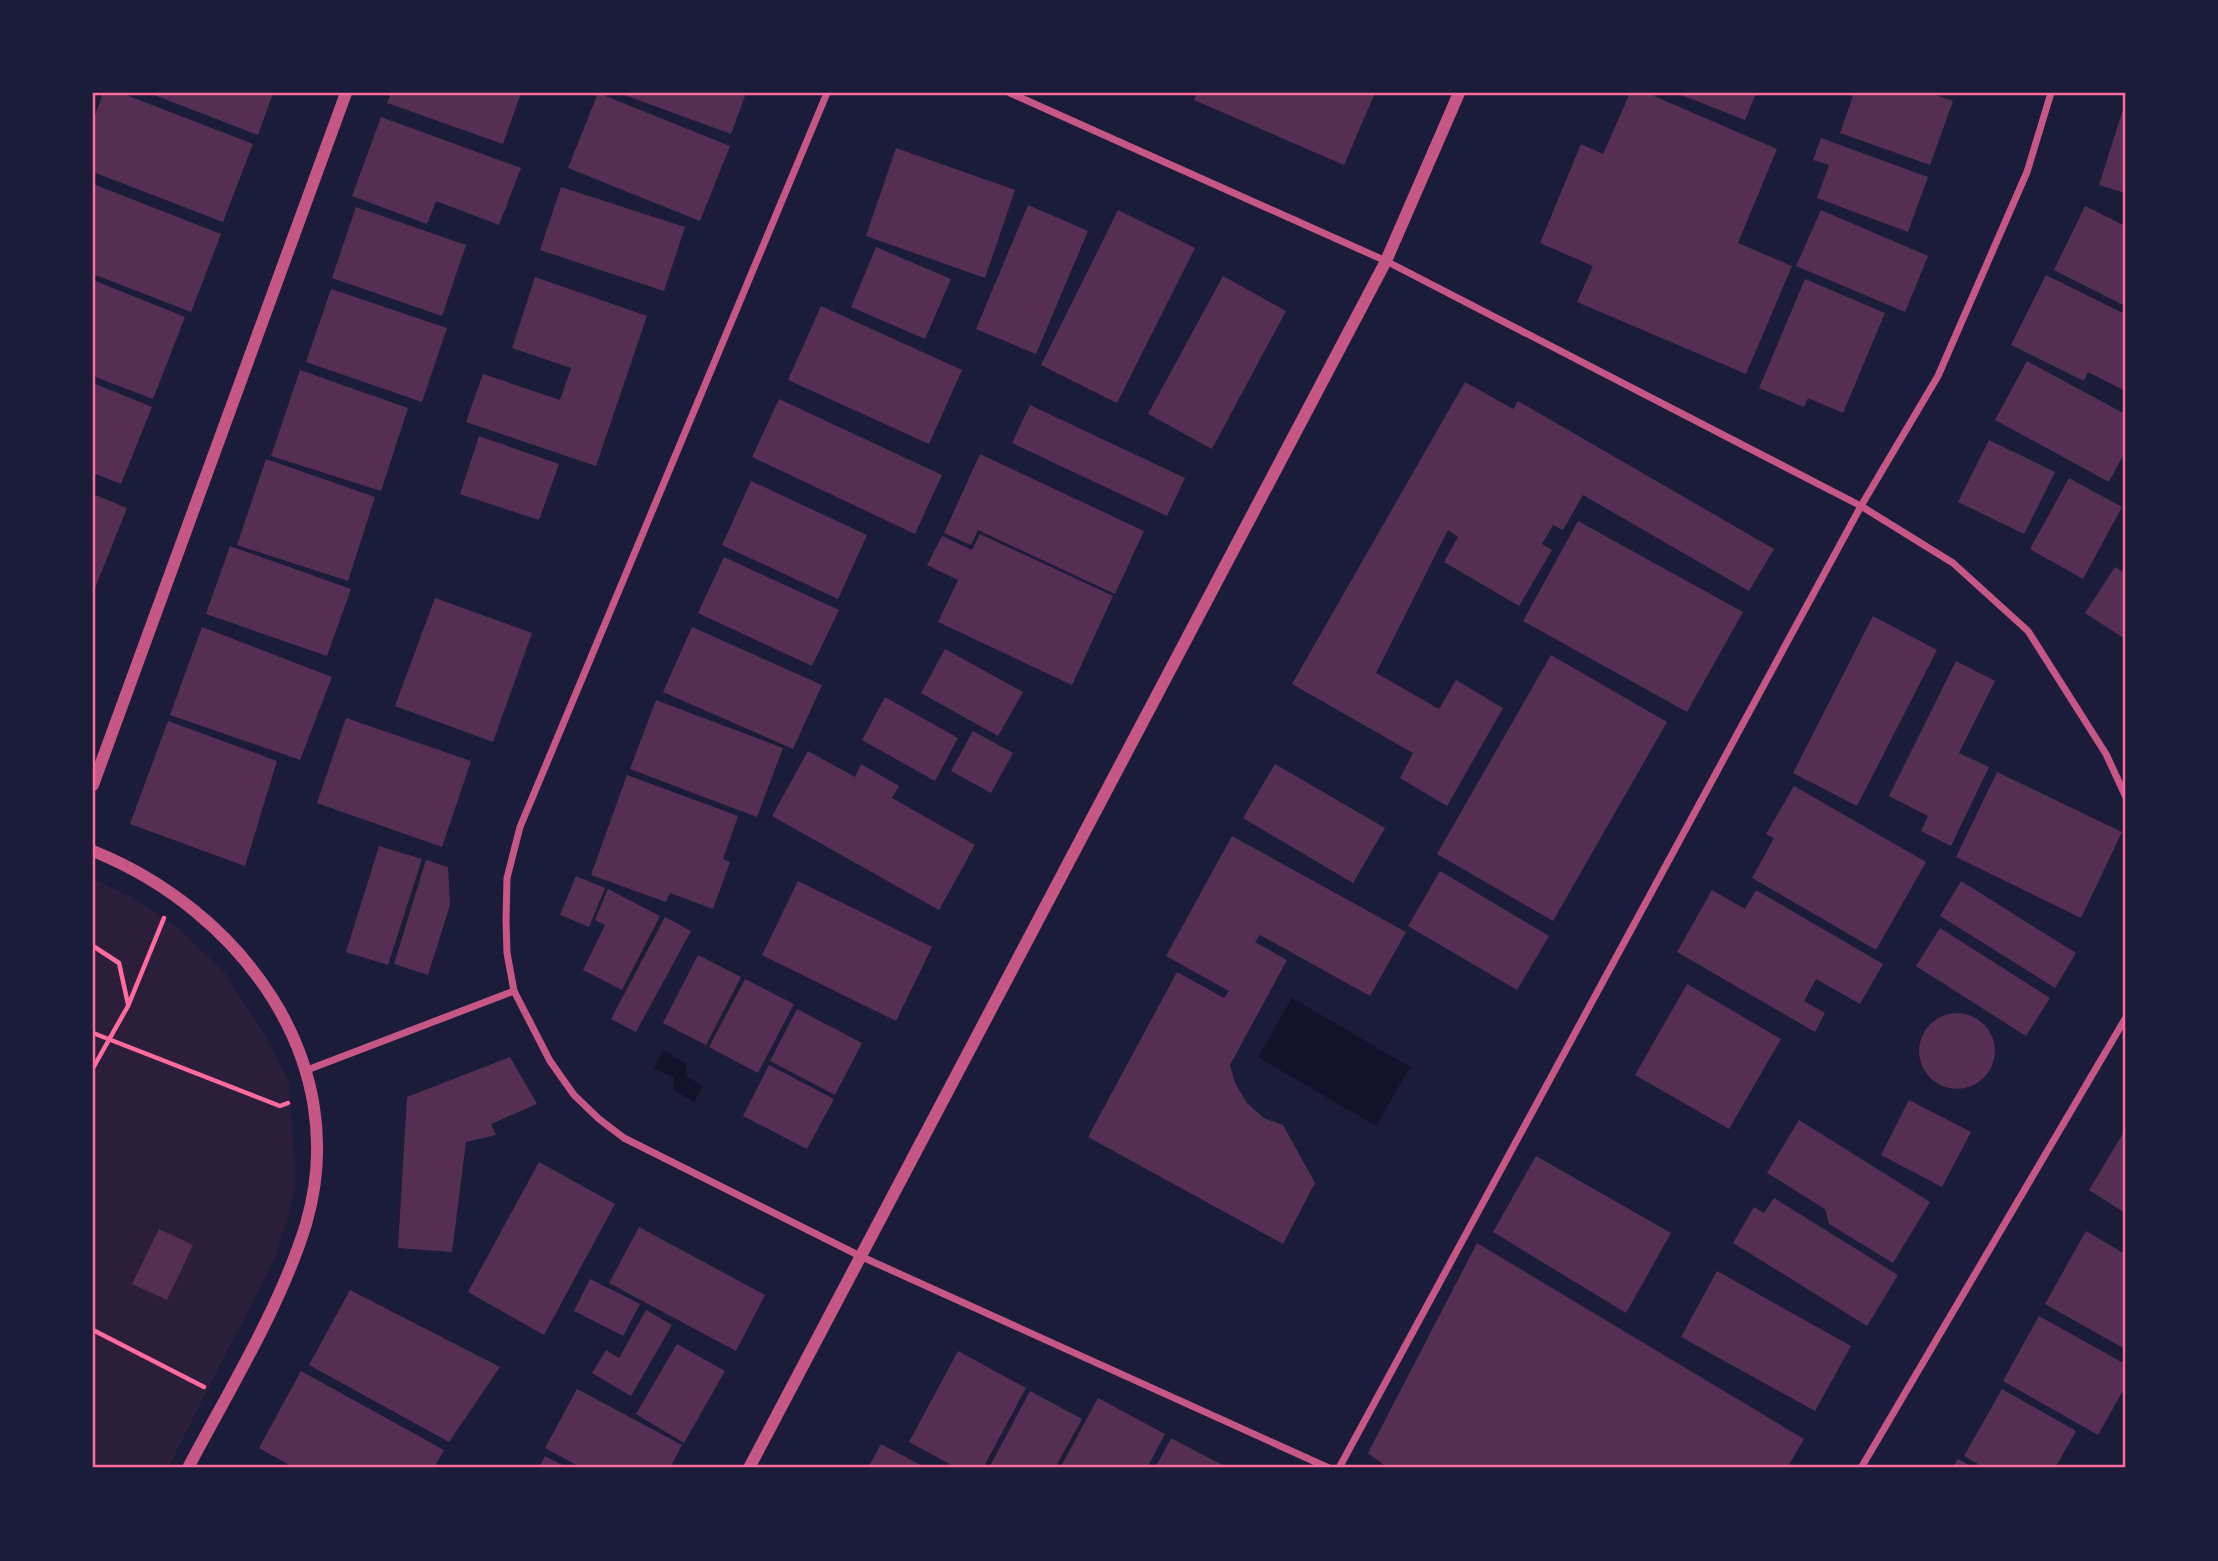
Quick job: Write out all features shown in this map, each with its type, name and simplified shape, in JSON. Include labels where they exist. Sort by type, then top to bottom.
[{"type":"street","points":[[93,785],[346,93]]},
{"type":"street","points":[[827,93],[520,827],[508,878],[506,921],[507,953],[514,991],[550,1061],[574,1095],[598,1119],[624,1138],[860,1256],[1329,1468]]},
{"type":"street","points":[[1010,93],[1386,261],[1861,506],[1953,563],[2028,631],[2106,754],[2125,796]]},
{"type":"street","points":[[749,1468],[1386,261],[1459,93]]},
{"type":"street","points":[[1339,1468],[1861,506],[1938,376],[2027,172],[2051,93]]},
{"type":"street","points":[[93,851],[159,884],[233,946],[263,984],[289,1026],[307,1070],[313,1097],[316,1142],[306,1224],[279,1291],[188,1468]]},
{"type":"street","points":[[307,1070],[514,991]]},
{"type":"street","points":[[1861,1468],[2125,1018]]},
{"type":"path","points":[[93,1068],[128,1006],[174,895]]},
{"type":"path","points":[[93,946],[119,963],[128,1006]]},
{"type":"path","points":[[93,1033],[106,1041],[280,1106],[313,1097]]},
{"type":"path","points":[[93,1330],[205,1388]]},
{"type":"shaded area","points":[[93,879],[130,896],[182,931],[225,973],[265,1036],[289,1082],[296,1187],[277,1253],[168,1468],[93,1468]]},
{"type":"shaded area","points":[[1292,998],[1410,1067],[1376,1126],[1258,1057]]},
{"type":"shaded area","points":[[664,1050],[686,1064],[687,1076],[703,1087],[694,1102],[674,1090],[674,1078],[654,1068]]},
{"type":"building","points":[[103,93],[121,93],[253,144],[223,222],[93,172],[93,121]]},
{"type":"building","points":[[149,93],[273,93],[258,135]]},
{"type":"building","points":[[391,93],[521,93],[503,144],[387,103]]},
{"type":"building","points":[[598,93],[730,146],[700,221],[568,168]]},
{"type":"building","points":[[619,93],[746,93],[731,134]]},
{"type":"building","points":[[1197,93],[1375,93],[1344,165],[1194,100]]},
{"type":"building","points":[[1630,93],[1647,93],[1777,149],[1738,243],[1792,266],[1746,374],[1577,302],[1593,266],[1540,243],[1581,144],[1603,154]]},
{"type":"building","points":[[1676,93],[1756,93],[1745,120]]},
{"type":"building","points":[[1854,93],[1930,93],[1953,101],[1930,165],[1840,133]]},
{"type":"building","points":[[2125,103],[2125,193],[2099,185]]},
{"type":"building","points":[[381,117],[521,168],[499,225],[436,201],[427,224],[352,196]]},
{"type":"building","points":[[1821,138],[1928,177],[1908,232],[1817,198],[1829,165],[1813,160]]},
{"type":"building","points":[[896,148],[1015,190],[985,278],[866,236]]},
{"type":"building","points":[[93,184],[221,234],[191,312],[93,274]]},
{"type":"building","points":[[561,187],[685,227],[664,291],[540,250]]},
{"type":"building","points":[[1028,205],[1088,231],[1036,354],[976,329]]},
{"type":"building","points":[[2085,206],[2125,226],[2125,306],[2054,270]]},
{"type":"building","points":[[356,207],[466,245],[442,316],[332,278]]},
{"type":"building","points":[[1118,210],[1195,248],[1117,403],[1041,365]]},
{"type":"building","points":[[1821,210],[1928,256],[1905,312],[1796,266]]},
{"type":"building","points":[[876,247],[951,279],[925,339],[851,307]]},
{"type":"building","points":[[2046,275],[2125,314],[2125,391],[2088,372],[2084,381],[2011,345]]},
{"type":"building","points":[[1223,276],[1286,311],[1212,449],[1148,414]]},
{"type":"building","points":[[535,277],[647,316],[596,466],[466,422],[483,374],[560,400],[571,368],[512,348]]},
{"type":"building","points":[[1805,279],[1885,313],[1843,413],[1808,398],[1804,407],[1759,388]]},
{"type":"building","points":[[93,280],[185,317],[153,399],[93,376]]},
{"type":"building","points":[[331,289],[447,328],[422,402],[306,362]]},
{"type":"building","points":[[821,306],[962,370],[929,444],[788,380]]},
{"type":"building","points":[[2027,361],[2125,414],[2125,452],[2109,482],[1995,420]]},
{"type":"building","points":[[300,370],[408,408],[381,491],[271,456]]},
{"type":"building","points":[[1465,382],[1513,409],[1518,401],[1774,549],[1749,591],[1583,495],[1563,530],[1553,525],[1542,544],[1552,550],[1519,606],[1444,562],[1458,537],[1448,530],[1376,673],[1439,709],[1456,680],[1503,708],[1447,806],[1400,778],[1413,753],[1292,684]]},
{"type":"building","points":[[93,383],[152,407],[121,484],[93,473]]},
{"type":"building","points":[[779,399],[942,475],[915,534],[752,457]]},
{"type":"building","points":[[1030,405],[1185,478],[1167,516],[1012,443]]},
{"type":"building","points":[[479,436],[559,464],[539,520],[460,494]]},
{"type":"building","points":[[1989,440],[2055,472],[2024,534],[1958,502]]},
{"type":"building","points":[[980,454],[1144,531],[1115,594],[978,530],[971,545],[944,533]]},
{"type":"building","points":[[266,459],[375,497],[348,581],[237,545]]},
{"type":"building","points":[[2069,478],[2122,507],[2083,579],[2030,549]]},
{"type":"building","points":[[751,481],[867,535],[838,599],[722,545]]},
{"type":"building","points":[[93,494],[127,508],[93,593]]},
{"type":"building","points":[[1578,521],[1743,612],[1687,712],[1523,621]]},
{"type":"building","points":[[980,534],[1113,596],[1072,685],[938,622],[958,580],[927,565],[942,536],[972,550]]},
{"type":"building","points":[[230,546],[351,589],[327,656],[206,614]]},
{"type":"building","points":[[724,557],[839,610],[812,666],[698,613]]},
{"type":"building","points":[[2115,567],[2125,573],[2125,639],[2085,613]]},
{"type":"building","points":[[435,598],[532,633],[493,742],[395,706]]},
{"type":"building","points":[[1873,616],[1937,650],[1857,806],[1793,773]]},
{"type":"building","points":[[202,627],[332,677],[300,760],[170,715]]},
{"type":"building","points":[[692,627],[822,685],[793,749],[663,692]]},
{"type":"building","points":[[945,649],[1023,692],[998,736],[921,693]]},
{"type":"building","points":[[1551,655],[1667,722],[1553,921],[1437,854]]},
{"type":"building","points":[[1956,661],[1995,681],[1959,753],[1989,767],[1951,846],[1921,831],[1928,816],[1889,796]]},
{"type":"building","points":[[885,697],[958,738],[935,781],[862,740]]},
{"type":"building","points":[[656,700],[783,748],[757,817],[630,769]]},
{"type":"building","points":[[346,718],[471,761],[442,847],[317,803]]},
{"type":"building","points":[[168,721],[277,761],[245,866],[130,824]]},
{"type":"building","points":[[973,731],[1013,753],[991,793],[951,771]]},
{"type":"building","points":[[808,751],[855,777],[861,764],[899,786],[892,798],[975,845],[939,910],[772,816]]},
{"type":"building","points":[[1275,764],[1385,828],[1353,883],[1243,818]]},
{"type":"building","points":[[1997,772],[2122,832],[2081,918],[1956,857]]},
{"type":"building","points":[[627,775],[738,816],[723,859],[730,862],[713,909],[670,893],[666,902],[591,875]]},
{"type":"building","points":[[1794,786],[1926,862],[1876,950],[1752,878],[1774,838],[1766,834]]},
{"type":"building","points":[[1232,836],[1406,932],[1370,996],[1260,935],[1255,942],[1287,960],[1230,1065],[1235,1083],[1247,1103],[1264,1118],[1283,1125],[1315,1183],[1283,1244],[1088,1137],[1177,972],[1224,998],[1229,991],[1166,956]]},
{"type":"building","points":[[379,846],[422,859],[388,965],[346,952]]},
{"type":"building","points":[[426,860],[448,867],[450,905],[428,975],[394,964]]},
{"type":"building","points":[[1440,871],[1549,936],[1517,990],[1408,926]]},
{"type":"building","points":[[576,876],[605,888],[589,927],[560,915]]},
{"type":"building","points":[[798,881],[932,947],[896,1021],[762,955]]},
{"type":"building","points":[[1961,881],[2076,953],[2055,988],[1940,916]]},
{"type":"building","points":[[608,889],[660,916],[622,990],[583,970],[605,925],[595,920]]},
{"type":"building","points":[[1712,890],[1745,909],[1756,890],[1883,964],[1860,1004],[1816,979],[1804,1001],[1825,1013],[1815,1032],[1677,952]]},
{"type":"building","points":[[665,917],[691,931],[636,1032],[611,1019]]},
{"type":"building","points":[[1940,928],[2050,998],[2026,1036],[1916,966]]},
{"type":"building","points":[[698,955],[741,977],[706,1045],[663,1023]]},
{"type":"building","points":[[745,979],[794,1004],[758,1073],[709,1047]]},
{"type":"building","points":[[1687,984],[1781,1039],[1729,1129],[1635,1075]]},
{"type":"building","points":[[797,1009],[862,1043],[835,1095],[770,1061]]},
{"type":"building","points":[[1957,1013],[1972,1016],[1984,1024],[1992,1036],[1995,1051],[1992,1066],[1984,1078],[1972,1086],[1957,1089],[1942,1086],[1930,1078],[1922,1066],[1919,1051],[1922,1036],[1930,1024],[1942,1016]]},
{"type":"building","points":[[510,1057],[537,1104],[491,1124],[496,1135],[466,1142],[452,1252],[398,1248],[407,1097]]},
{"type":"building","points":[[769,1065],[834,1099],[807,1149],[743,1116]]},
{"type":"building","points":[[1909,1100],[1971,1132],[1942,1187],[1881,1155]]},
{"type":"building","points":[[1799,1120],[1930,1202],[1893,1263],[1829,1224],[1825,1209],[1767,1173]]},
{"type":"building","points":[[2125,1130],[2125,1213],[2089,1190]]},
{"type":"building","points":[[1536,1156],[1671,1233],[1626,1313],[1493,1232]]},
{"type":"building","points":[[539,1162],[615,1204],[544,1335],[468,1292]]},
{"type":"building","points":[[1774,1198],[1898,1275],[1867,1326],[1733,1243],[1754,1207],[1764,1213]]},
{"type":"building","points":[[639,1227],[765,1295],[736,1351],[609,1283]]},
{"type":"building","points":[[159,1229],[193,1245],[167,1300],[132,1284]]},
{"type":"building","points":[[2086,1231],[2125,1254],[2125,1349],[2045,1304]]},
{"type":"building","points":[[1477,1243],[1804,1439],[1787,1468],[1388,1468],[1368,1453]]},
{"type":"building","points":[[1717,1271],[1851,1346],[1815,1411],[1681,1337]]},
{"type":"building","points":[[590,1279],[640,1304],[623,1336],[574,1311]]},
{"type":"building","points":[[350,1290],[500,1367],[449,1442],[309,1365]]},
{"type":"building","points":[[646,1310],[672,1325],[631,1396],[592,1373],[606,1350],[619,1358]]},
{"type":"building","points":[[2039,1316],[2125,1364],[2125,1387],[2098,1435],[2003,1381]]},
{"type":"building","points":[[677,1344],[725,1371],[684,1443],[636,1414]]},
{"type":"building","points":[[958,1351],[1026,1388],[983,1468],[957,1468],[909,1442]]},
{"type":"building","points":[[301,1371],[444,1450],[434,1468],[295,1468],[259,1448]]},
{"type":"building","points":[[577,1389],[682,1445],[670,1468],[582,1468],[545,1448]]},
{"type":"building","points":[[2002,1389],[2076,1431],[2055,1468],[1985,1468],[1964,1456]]},
{"type":"building","points":[[1030,1391],[1082,1419],[1055,1468],[989,1468]]},
{"type":"building","points":[[1098,1398],[1165,1434],[1147,1468],[1060,1468]]},
{"type":"building","points":[[1171,1438],[1228,1468],[1155,1468]]},
{"type":"building","points":[[881,1444],[926,1468],[868,1468]]},
{"type":"building","points":[[545,1456],[568,1468],[539,1468]]},
{"type":"building","points":[[1958,1459],[1975,1468],[1952,1468]]}]
